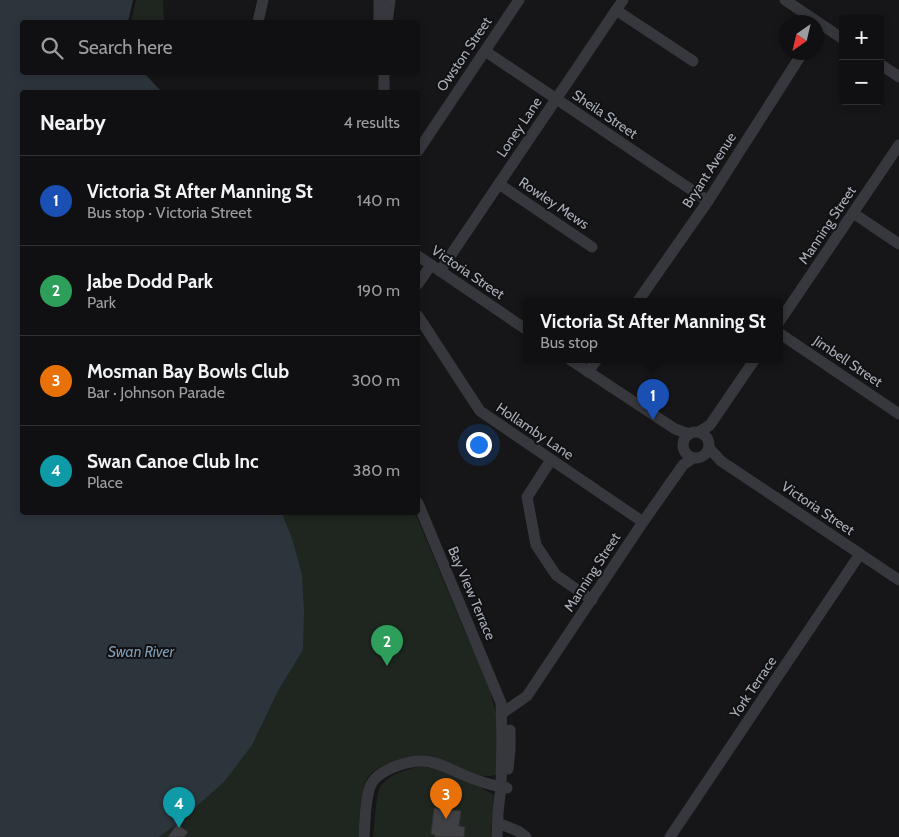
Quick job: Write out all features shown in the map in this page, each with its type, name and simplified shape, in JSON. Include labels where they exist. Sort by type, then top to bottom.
[{"type":"street","points":[[258,20],[263,0]]},
{"type":"street","points":[[379,0],[379,20]]},
{"type":"street","points":[[387,20],[390,0]]},
{"type":"street","name":"Owston Street","points":[[420,147],[519,0]]},
{"type":"street","name":"Loney Lane","points":[[435,268],[499,184],[623,0]]},
{"type":"street","points":[[785,0],[804,15]]},
{"type":"street","points":[[616,10],[693,61]]},
{"type":"street","points":[[824,30],[839,37]]},
{"type":"street","name":"Sheila Street","points":[[485,50],[708,201]]},
{"type":"street","name":"Bryant Avenue","points":[[640,298],[708,201],[798,60]]},
{"type":"street","points":[[884,67],[899,77]]},
{"type":"street","points":[[384,75],[384,90]]},
{"type":"street","name":"Manning Street","points":[[783,316],[899,145]]},
{"type":"street","name":"Rowley Mews","points":[[499,184],[592,247]]},
{"type":"street","points":[[853,213],[899,244]]},
{"type":"street","name":"Victoria Street","points":[[420,257],[523,327]]},
{"type":"street","points":[[420,282],[435,268]]},
{"type":"street","name":"Hollamby Lane","points":[[420,319],[480,411],[643,522]]},
{"type":"street","name":"Jimbell Street","points":[[783,336],[899,414]]},
{"type":"street","points":[[575,363],[696,445]]},
{"type":"street","points":[[588,372],[594,363]]},
{"type":"street","name":"Manning Street","points":[[505,709],[527,696],[751,363]]},
{"type":"street","name":"Victoria Street","points":[[696,445],[899,580]]},
{"type":"street","points":[[551,460],[527,497],[536,545],[556,575],[592,600]]},
{"type":"street","name":"Bay View Terrace","points":[[420,508],[505,709],[504,783],[500,832]]},
{"type":"street","name":"York Terrace","points":[[670,837],[860,554]]},
{"type":"street","points":[[364,837],[369,788],[381,773],[410,763],[429,762],[477,781],[504,783]]},
{"type":"street","points":[[500,832],[518,831],[526,837]]},
{"type":"street","points":[[500,832],[515,837]]},
{"type":"shaded area","points":[[136,0],[163,0],[164,20],[131,20]]},
{"type":"shaded area","points":[[283,515],[416,515],[488,682],[495,710],[498,736],[498,774],[485,776],[437,760],[404,761],[382,766],[375,770],[365,782],[358,837],[159,837],[176,825],[224,782],[303,650],[292,538]]},
{"type":"shaded area","points":[[422,766],[459,778],[494,795],[491,837],[373,837],[377,800],[382,785],[386,780],[397,774]]},
{"type":"water","name":"Swan River","points":[[0,0],[133,0],[128,20],[20,20],[20,75],[146,75],[160,90],[20,90],[20,515],[283,515],[292,538],[302,575],[304,610],[303,650],[277,693],[252,745],[224,782],[176,825],[159,837],[0,837]]},
{"type":"building","points":[[434,808],[461,811],[459,826],[465,827],[464,837],[435,837],[435,835],[431,834]]},
{"type":"building","points":[[177,824],[188,832],[184,837],[168,837]]},
{"type":"place","name":"Victoria St After Manning St","points":[[653,420]]},
{"type":"place","name":"Jabe Dodd Park","points":[[387,666]]},
{"type":"place","name":"Mosman Bay Bowls Club","points":[[446,819]]},
{"type":"place","name":"Swan Canoe Club Inc","points":[[179,828]]}]
